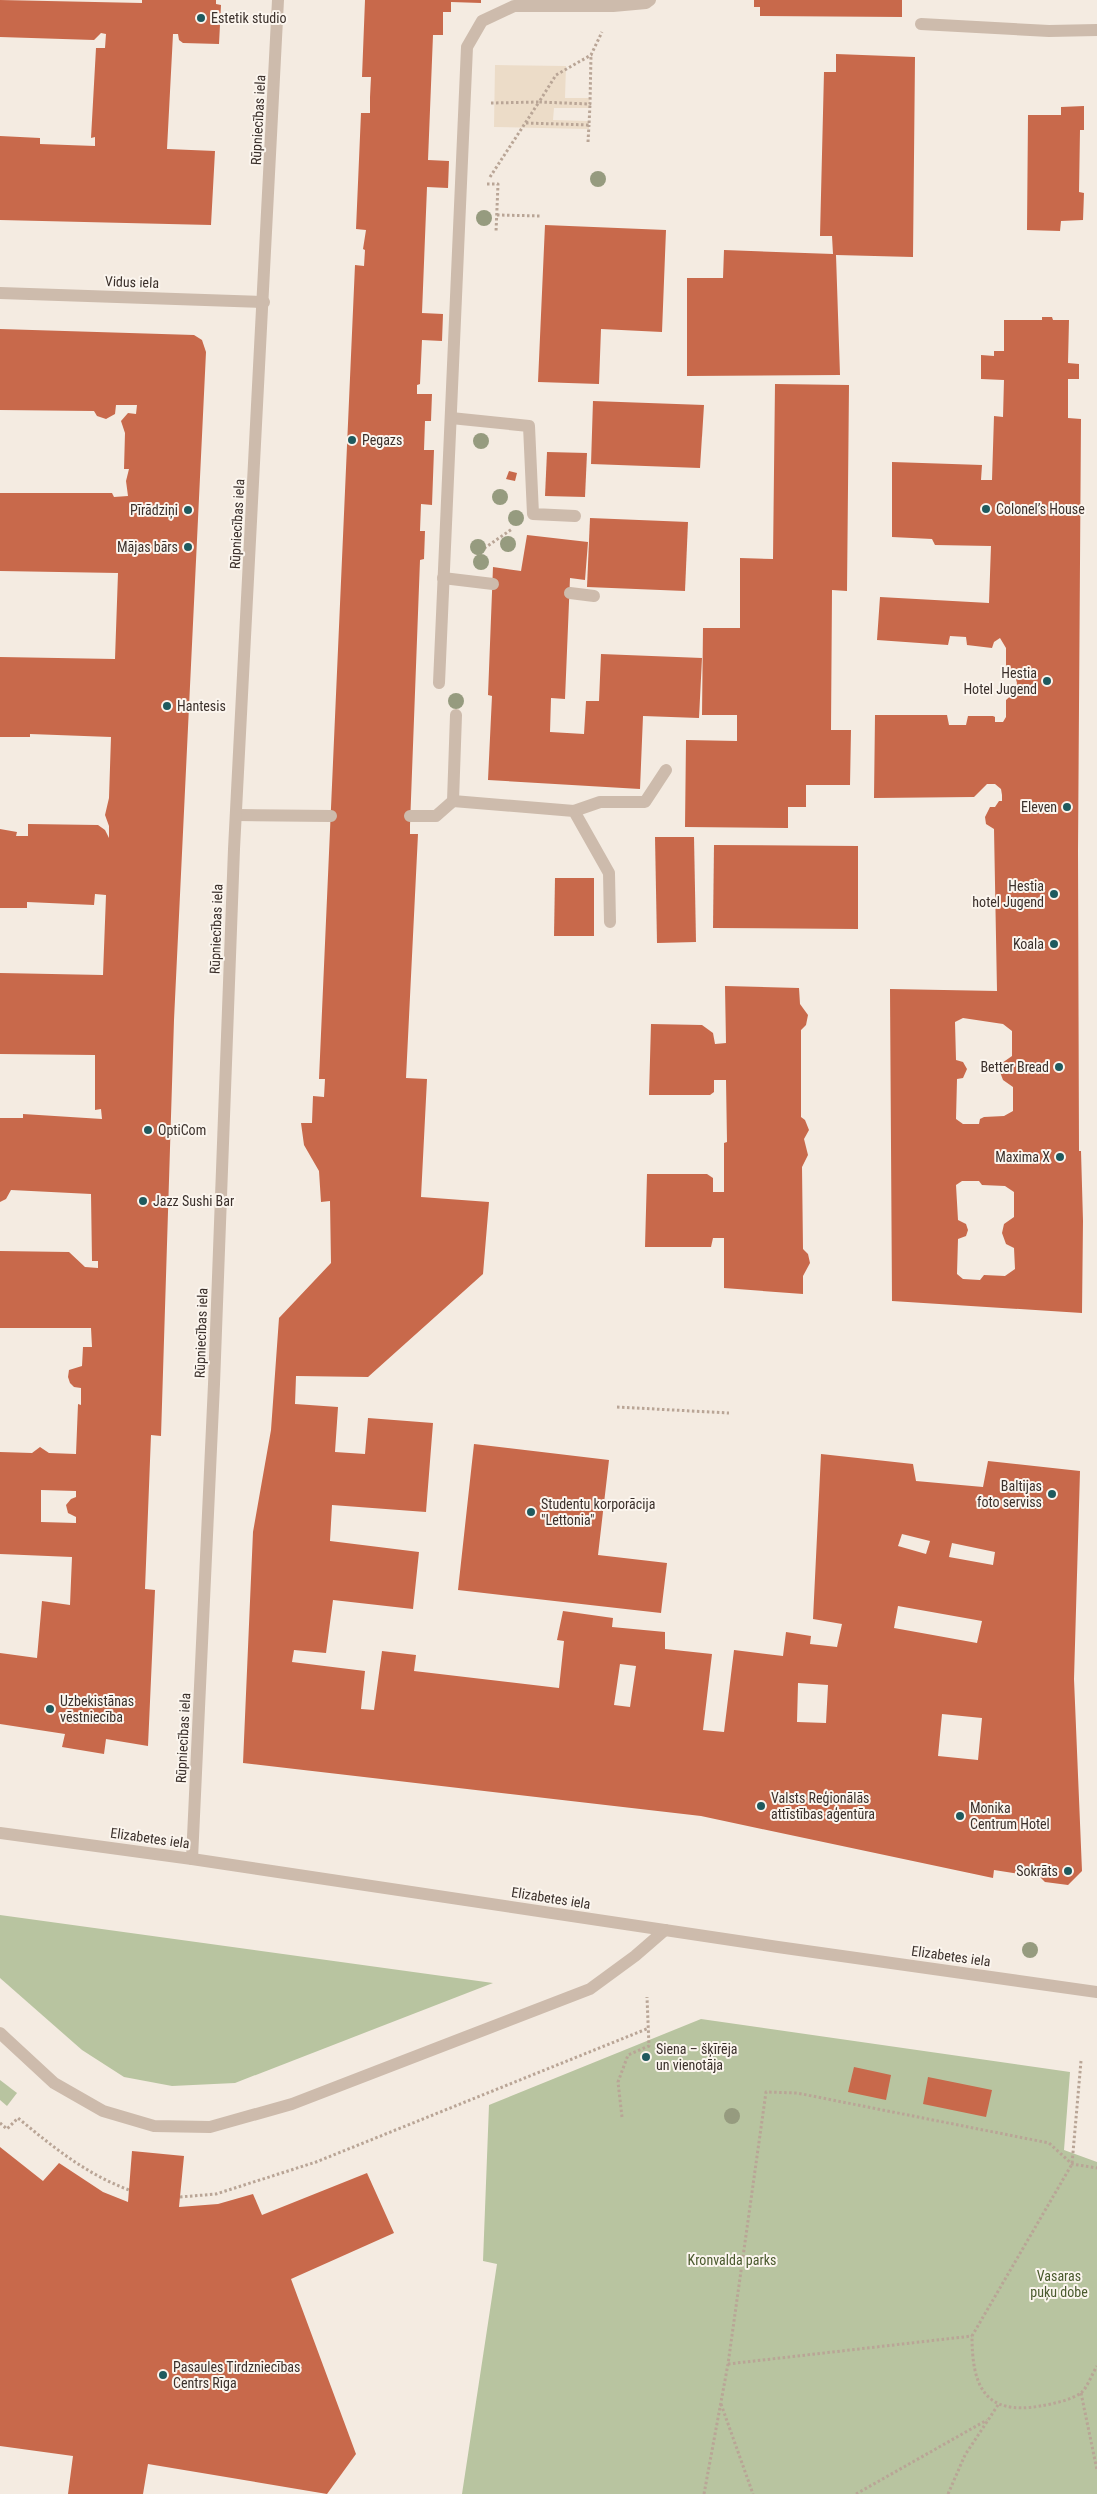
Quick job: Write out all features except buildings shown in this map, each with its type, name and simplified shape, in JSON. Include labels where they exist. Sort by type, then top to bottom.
[{"type":"street","name":"Rūpniecības iela","points":[[192,1859],[214,1384],[236,815],[264,302],[278,0]]},
{"type":"street","points":[[439,683],[467,47],[482,21],[514,6],[613,6],[646,3],[650,0]]},
{"type":"street","points":[[921,24],[1048,31],[1097,30]]},
{"type":"street","name":"Vidus iela","points":[[0,293],[264,302]]},
{"type":"street","points":[[451,418],[529,426],[532,514],[575,516]]},
{"type":"street","points":[[444,578],[493,584]]},
{"type":"street","points":[[570,593],[594,596]]},
{"type":"street","points":[[453,801],[456,715]]},
{"type":"street","points":[[410,816],[436,816],[453,801],[574,811],[600,802],[646,802],[666,770]]},
{"type":"street","points":[[574,811],[608,873],[610,922]]},
{"type":"street","points":[[236,815],[331,816]]},
{"type":"street","name":"Elizabetes iela","points":[[0,1833],[192,1859],[1097,1992]]},
{"type":"street","points":[[0,2033],[54,2082],[103,2111],[154,2126],[210,2127],[292,2104],[590,1989],[635,1956],[665,1930]]},
{"type":"path","points":[[588,142],[591,55],[613,6]]},
{"type":"path","points":[[486,184],[556,75],[591,55]]},
{"type":"path","points":[[465,104],[539,102],[590,104]]},
{"type":"path","points":[[525,123],[589,125]]},
{"type":"path","points":[[462,184],[498,184],[496,232]]},
{"type":"path","points":[[496,215],[542,216]]},
{"type":"path","points":[[445,559],[468,560],[532,514]]},
{"type":"path","points":[[617,1407],[729,1412]]},
{"type":"path","points":[[622,2118],[618,2082],[628,2055],[649,2046],[647,1997]]},
{"type":"path","points":[[180,2198],[216,2194],[316,2162],[649,2028]]},
{"type":"path","points":[[1081,2061],[1072,2164],[972,2336],[972,2362],[982,2390],[998,2405],[1026,2409],[1052,2404],[1081,2393],[1097,2366]]},
{"type":"path","points":[[704,2494],[728,2364],[766,2092],[797,2093],[1048,2143],[1072,2164],[1097,2168]]},
{"type":"path","points":[[0,2123],[7,2129],[18,2118],[84,2169],[103,2181],[129,2190]]},
{"type":"path","points":[[728,2364],[972,2336]]},
{"type":"path","points":[[1081,2393],[1097,2470]]},
{"type":"path","points":[[721,2404],[753,2494]]},
{"type":"path","points":[[948,2494],[965,2455],[998,2405]]},
{"type":"path","points":[[856,2494],[987,2420]]},
{"type":"green space","points":[[0,1915],[493,1983],[235,2083],[172,2086],[124,2077],[82,2050],[0,1978]]},
{"type":"green space","name":"Kronvalda parks","points":[[701,2019],[1070,2072],[1064,2150],[1097,2162],[1097,2494],[462,2494],[497,2264],[483,2261],[489,2105]]},
{"type":"green space","points":[[0,2080],[17,2093],[7,2106],[0,2100]]},
{"type":"shaded area","points":[[495,65],[566,66],[565,98],[590,98],[589,108],[554,108],[553,120],[589,121],[589,129],[494,127]]},
{"type":"place","name":"Estetik studio","points":[[201,18]]},
{"type":"place","name":"Pegazs","points":[[352,440]]},
{"type":"place","name":"Colonel’s House","points":[[986,509]]},
{"type":"place","name":"Pīrādziņi","points":[[188,510]]},
{"type":"place","name":"Mājas bārs","points":[[188,547]]},
{"type":"place","name":"Hestia Hotel Jugend","points":[[1047,681]]},
{"type":"place","name":"Hantesis","points":[[167,706]]},
{"type":"place","name":"Eleven","points":[[1067,807]]},
{"type":"place","name":"Hestia hotel Jugend","points":[[1054,894]]},
{"type":"place","name":"Koala","points":[[1054,944]]},
{"type":"place","name":"Better Bread","points":[[1059,1067]]},
{"type":"place","name":"OptiCom","points":[[148,1130]]},
{"type":"place","name":"Maxima X","points":[[1060,1157]]},
{"type":"place","name":"Jazz Sushi Bar","points":[[143,1201]]},
{"type":"place","name":"Baltijas foto serviss","points":[[1052,1494]]},
{"type":"place","name":"Studentu korporācija \"Lettonia\"","points":[[531,1512]]},
{"type":"place","name":"Uzbekistānas vēstniecība","points":[[50,1709]]},
{"type":"place","name":"Valsts Reģionālās attīstības aģentūra","points":[[761,1806]]},
{"type":"place","name":"Monika Centrum Hotel","points":[[960,1816]]},
{"type":"place","name":"Sokrāts","points":[[1068,1871]]},
{"type":"place","name":"Siena – šķīrēja un vienotāja","points":[[646,2057]]},
{"type":"place","name":"Pasaules Tirdzniecības Centrs Rīga","points":[[163,2375]]},
{"type":"park label","name":"Vasaras puķu dobe","points":[[1059,2284]]}]
